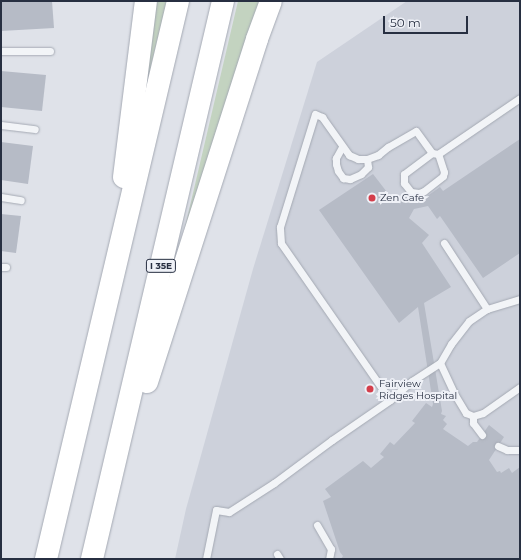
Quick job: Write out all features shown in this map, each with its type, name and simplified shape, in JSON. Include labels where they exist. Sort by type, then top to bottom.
[{"type":"highway","points":[[102,318],[130,136],[146,1]]},
{"type":"highway","points":[[46,559],[178,1]]},
{"type":"highway","name":"I 35E","points":[[92,559],[224,1]]},
{"type":"highway","points":[[98,531],[257,39],[271,1]]},
{"type":"lane","points":[[1,51],[50,51]]},
{"type":"lane","points":[[390,400],[286,253],[279,237],[280,227],[315,114],[322,118],[348,155],[358,159],[367,159],[378,155],[388,147],[416,131],[435,154],[444,172],[444,176],[419,194],[411,192],[404,183],[404,174],[435,154],[520,98]]},
{"type":"lane","points":[[1,126],[35,129]]},
{"type":"lane","points":[[342,147],[336,158],[336,164],[343,178],[350,179],[361,174],[368,167],[367,159]]},
{"type":"lane","points":[[1,198],[21,200]]},
{"type":"lane","points":[[444,243],[487,309]]},
{"type":"lane","points":[[206,559],[216,510],[229,512],[239,507],[390,400],[412,381],[440,363],[451,344],[469,321],[487,309],[519,301]]},
{"type":"lane","points":[[440,363],[455,395],[466,413],[473,416],[483,413],[520,387]]},
{"type":"lane","points":[[473,416],[473,423],[482,435]]},
{"type":"lane","points":[[498,446],[507,450],[520,450]]},
{"type":"lane","points":[[317,525],[332,549],[329,559]]},
{"type":"shaded area","name":"Fairview Ridges Hospital","points":[[407,1],[520,1],[520,559],[175,559],[186,509],[253,269],[317,62]]},
{"type":"green space","points":[[151,1],[167,1],[141,106]]},
{"type":"green space","points":[[238,1],[268,1],[182,240]]},
{"type":"building","points":[[1,1],[52,1],[54,28],[1,31]]},
{"type":"building","points":[[1,71],[46,75],[42,111],[1,107]]},
{"type":"building","points":[[520,139],[520,253],[483,278],[440,216],[437,219],[428,206],[414,209],[409,218],[429,235],[422,243],[451,287],[424,303],[442,411],[441,414],[446,416],[443,420],[447,424],[443,429],[468,446],[473,442],[477,442],[489,425],[504,437],[489,460],[497,472],[500,471],[501,473],[509,468],[512,473],[520,467],[520,559],[341,559],[343,556],[340,552],[323,501],[331,497],[325,489],[363,461],[371,468],[384,457],[380,454],[390,442],[394,445],[415,423],[412,421],[426,403],[432,407],[433,404],[418,307],[399,323],[319,210],[373,174],[390,196],[397,200],[401,205],[400,203],[407,196],[414,198],[421,197],[422,200],[440,187],[443,191]]},
{"type":"building","points":[[1,142],[33,146],[28,184],[1,180]]},
{"type":"building","points":[[1,214],[21,216],[16,253],[1,251]]},
{"type":"place","name":"Zen Cafe","points":[[372,198]]},
{"type":"place","name":"Fairview Ridges Hospital","points":[[370,389]]}]
